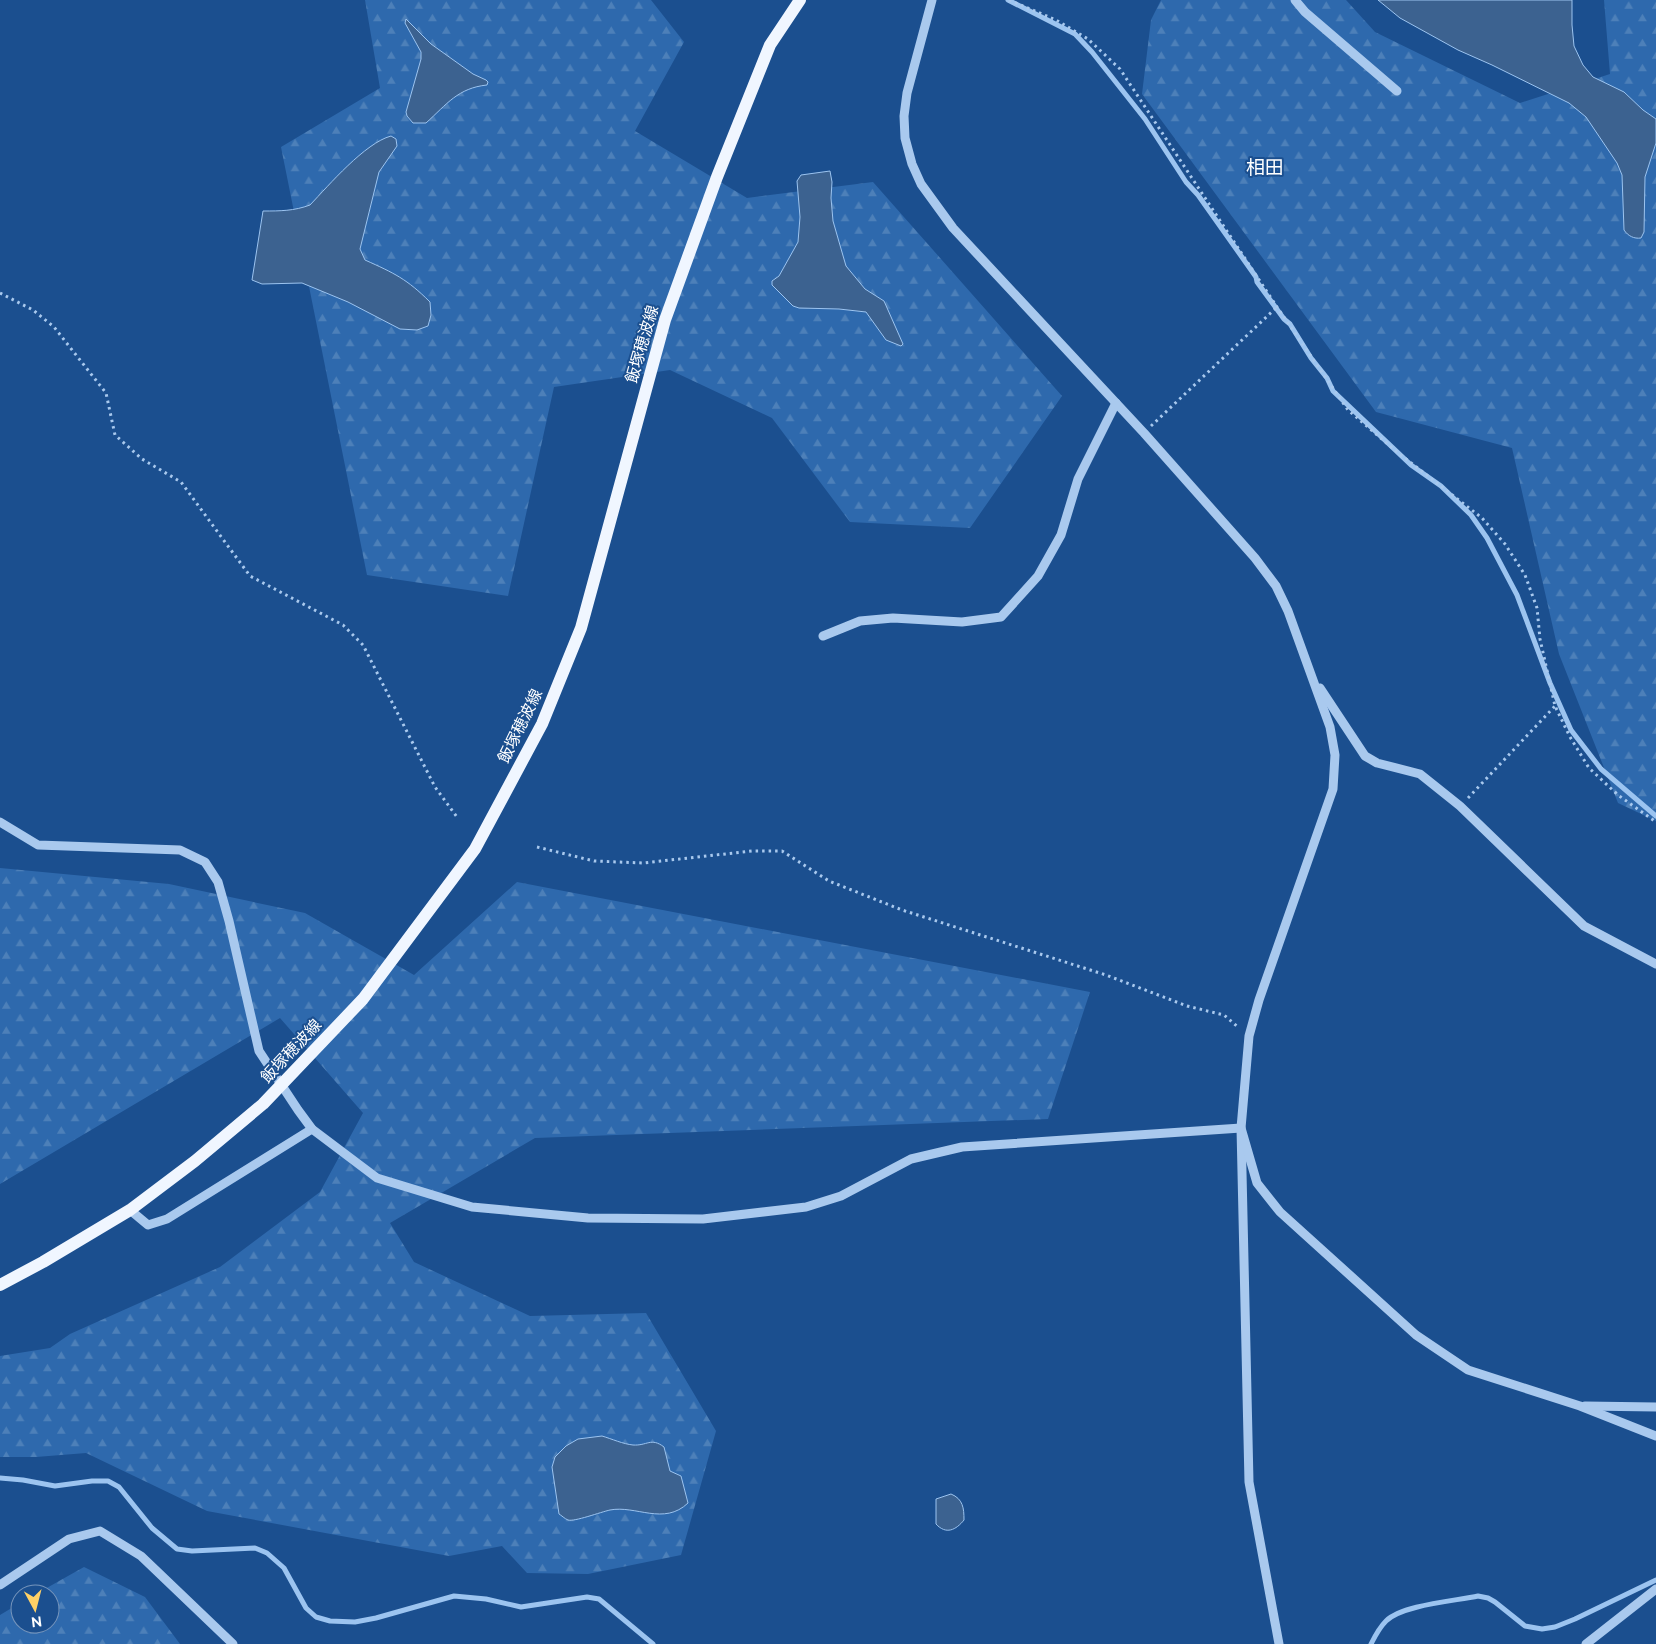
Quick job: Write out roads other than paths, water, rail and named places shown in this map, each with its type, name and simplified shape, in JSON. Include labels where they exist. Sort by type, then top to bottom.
[{"type":"main road","name":"飯塚穂波線","points":[[0,1285],[43,1262],[130,1210],[195,1161],[264,1104],[363,999],[475,850],[542,724],[580,628],[665,320],[717,177],[770,46],[800,0]]},
{"type":"street","points":[[932,0],[907,93],[904,116],[906,138],[912,164],[921,184],[953,228],[1144,433],[1255,558],[1276,586],[1288,611],[1330,727],[1335,754],[1333,790],[1259,1000],[1249,1036],[1241,1128],[1249,1482],[1280,1644]]},
{"type":"street","points":[[1296,0],[1305,12],[1397,90]]},
{"type":"street","points":[[823,636],[860,621],[893,618],[962,622],[1001,617],[1038,576],[1061,535],[1078,479],[1116,403]]},
{"type":"street","points":[[1312,676],[1365,756],[1377,763],[1420,774],[1460,806],[1584,926],[1656,964]]},
{"type":"street","points":[[0,822],[38,845],[180,850],[205,862],[218,882],[259,1051],[312,1129],[377,1178],[472,1207],[588,1218],[702,1219],[806,1207],[841,1196],[911,1159],[962,1147],[1241,1128]]},
{"type":"street","points":[[1241,1128],[1257,1183],[1280,1212],[1416,1335],[1468,1370],[1580,1406],[1656,1436]]},
{"type":"street","points":[[130,1210],[148,1225],[167,1219],[312,1129]]},
{"type":"street","points":[[1580,1406],[1656,1407]]},
{"type":"street","points":[[0,1585],[69,1539],[100,1532],[141,1556],[233,1644]]},
{"type":"street","points":[[1586,1644],[1656,1589]]},
{"type":"waterway","points":[[1008,0],[1075,34],[1092,52],[1145,119],[1186,182],[1198,195],[1256,277],[1257,282],[1284,319],[1290,324],[1311,358],[1327,378],[1333,391],[1411,465],[1441,486],[1471,515],[1487,538],[1517,595],[1550,683],[1571,730],[1601,769],[1656,816]]},
{"type":"waterway","points":[[0,1478],[55,1486],[92,1481],[108,1481],[119,1487],[152,1528],[177,1549],[192,1551],[255,1548],[267,1553],[284,1568],[306,1608],[316,1617],[330,1621],[355,1622],[376,1618],[454,1596],[486,1599],[521,1607],[587,1597],[599,1599],[653,1644]]},
{"type":"waterway","points":[[1371,1644],[1386,1621],[1404,1611],[1429,1604],[1478,1596],[1488,1598],[1525,1626],[1542,1629],[1555,1627],[1575,1619],[1656,1580]]},
{"type":"district","name":"相田","points":[[1265,167]]}]
